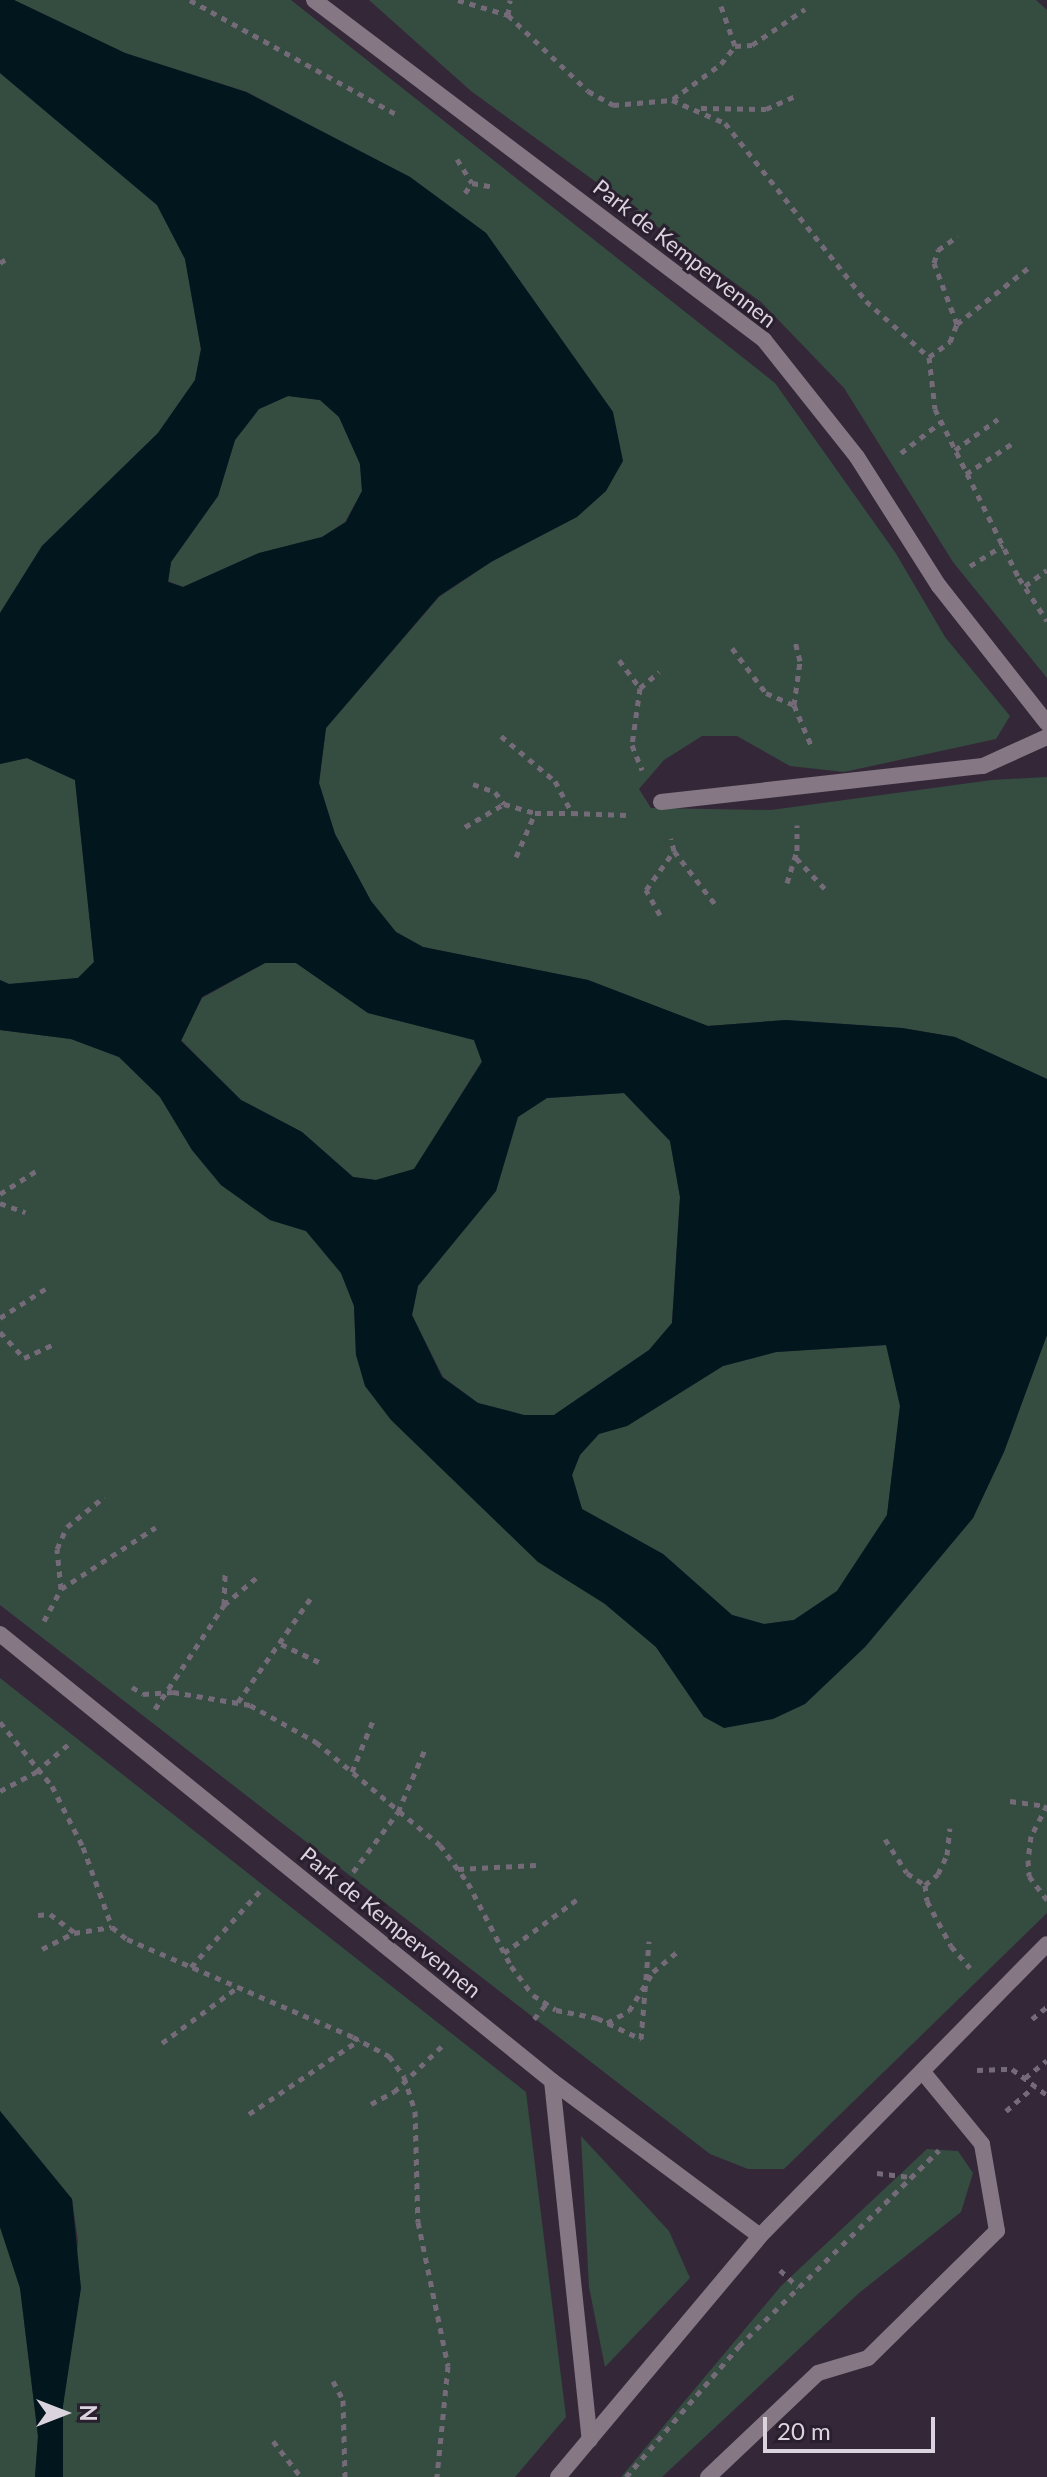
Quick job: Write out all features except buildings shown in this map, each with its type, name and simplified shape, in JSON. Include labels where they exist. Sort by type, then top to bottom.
[{"type":"lane","name":"Park de Kempervennen","points":[[314,0],[764,340],[869,477],[939,586],[1047,723]]},
{"type":"lane","points":[[661,802],[837,785],[983,766],[1047,737]]},
{"type":"lane","name":"Park de Kempervennen","points":[[0,1634],[552,2081],[760,2236]]},
{"type":"lane","points":[[558,2477],[760,2236],[1047,1944]]},
{"type":"lane","points":[[708,2477],[818,2373],[868,2358],[997,2231],[982,2144],[922,2071]]},
{"type":"lane","points":[[552,2081],[590,2440]]},
{"type":"path","points":[[190,0],[409,121]]},
{"type":"path","points":[[458,0],[508,15],[588,91],[613,105],[672,100],[699,108],[725,123],[758,158],[800,222],[866,301],[929,357],[941,422],[1025,586],[1047,621]]},
{"type":"path","points":[[508,15],[509,0]]},
{"type":"path","points":[[721,6],[735,46]]},
{"type":"path","points":[[672,100],[721,64],[735,46],[752,45],[805,9]]},
{"type":"path","points":[[699,108],[766,109],[797,95]]},
{"type":"path","points":[[957,324],[934,263],[938,250],[958,236]]},
{"type":"path","points":[[0,263],[8,258]]},
{"type":"path","points":[[929,357],[950,342],[957,324],[1032,265]]},
{"type":"path","points":[[955,450],[998,419]]},
{"type":"path","points":[[869,477],[941,422]]},
{"type":"path","points":[[966,474],[1013,443]]},
{"type":"path","points":[[1025,586],[1047,570]]},
{"type":"path","points":[[795,641],[800,661],[794,705],[804,734],[837,785]]},
{"type":"path","points":[[732,648],[766,693],[794,705]]},
{"type":"path","points":[[619,660],[640,688]]},
{"type":"path","points":[[659,672],[640,688],[632,745],[661,802],[674,851],[715,904]]},
{"type":"path","points":[[501,736],[555,781],[572,813]]},
{"type":"path","points":[[473,784],[495,792],[504,804],[535,813],[630,815],[661,802]]},
{"type":"path","points":[[787,883],[795,857],[797,787]]},
{"type":"path","points":[[465,827],[504,804]]},
{"type":"path","points":[[516,857],[535,813]]},
{"type":"path","points":[[660,915],[646,890],[674,851]]},
{"type":"path","points":[[795,857],[828,892]]},
{"type":"path","points":[[0,1194],[36,1171]]},
{"type":"path","points":[[0,1203],[25,1212]]},
{"type":"path","points":[[0,1318],[45,1289]]},
{"type":"path","points":[[0,1332],[24,1358],[56,1343]]},
{"type":"path","points":[[61,1589],[57,1549],[67,1527],[104,1497]]},
{"type":"path","points":[[0,1634],[43,1629],[45,1611],[61,1589],[156,1527]]},
{"type":"path","points":[[224,1605],[225,1571]]},
{"type":"path","points":[[166,1692],[224,1605],[256,1578]]},
{"type":"path","points":[[238,1703],[310,1599]]},
{"type":"path","points":[[281,1644],[321,1663]]},
{"type":"path","points":[[118,1677],[143,1694],[166,1692],[238,1703],[316,1742],[440,1845],[458,1869],[504,1953],[533,1995],[546,2004],[607,2023],[641,2039],[649,1941]]},
{"type":"path","points":[[352,1772],[374,1718]]},
{"type":"path","points":[[0,1722],[25,1750],[36,1772],[52,1786],[83,1847],[112,1927]]},
{"type":"path","points":[[331,1902],[398,1812],[426,1747]]},
{"type":"path","points":[[0,1791],[36,1772]]},
{"type":"path","points":[[1010,1801],[1046,1806],[1031,1836],[1028,1860],[1029,1876],[1047,1900]]},
{"type":"path","points":[[925,1885],[938,1874],[947,1855],[950,1828]]},
{"type":"path","points":[[885,1839],[907,1873],[925,1885],[927,1901],[951,1946],[996,1996]]},
{"type":"path","points":[[191,1967],[285,1864]]},
{"type":"path","points":[[458,1869],[536,1865]]},
{"type":"path","points":[[504,1953],[579,1898]]},
{"type":"path","points":[[38,1915],[50,1914],[74,1933]]},
{"type":"path","points":[[42,1949],[74,1933],[112,1927],[191,1967],[389,2056],[404,2077],[415,2111],[418,2222],[448,2366],[437,2477]]},
{"type":"path","points":[[607,2023],[629,2011],[645,1986],[677,1952]]},
{"type":"path","points":[[162,2043],[238,1987]]},
{"type":"path","points":[[371,2104],[394,2092],[404,2077],[474,2018]]},
{"type":"path","points":[[249,2114],[359,2040]]},
{"type":"path","points":[[1025,2078],[1047,2060]]},
{"type":"path","points":[[922,2071],[1012,2069],[1047,2095]]},
{"type":"path","points":[[626,2477],[739,2346],[965,2125]]},
{"type":"path","points":[[333,2381],[343,2400],[345,2477]]},
{"type":"path","points":[[273,2441],[301,2477]]},
{"type":"green space","points":[[14,0],[291,0],[775,383],[895,552],[945,637],[1010,716],[996,739],[844,772],[790,766],[737,736],[702,736],[664,760],[639,789],[651,808],[771,810],[992,780],[1047,777],[1047,1079],[955,1037],[902,1028],[786,1020],[708,1026],[588,980],[423,947],[396,932],[371,901],[335,834],[319,783],[326,728],[439,597],[491,562],[613,412],[486,233],[410,177],[247,92],[125,53]]},
{"type":"green space","points":[[369,0],[1036,0],[1047,10],[1047,678],[953,562],[844,388],[761,302],[471,91]]},
{"type":"green space","points":[[0,73],[157,205],[185,259],[201,349],[195,380],[158,433],[42,546],[0,613]]},
{"type":"green space","points":[[288,396],[320,400],[339,417],[360,464],[362,491],[345,522],[322,537],[259,553],[183,587],[168,581],[171,562],[218,496],[235,440],[259,409]]},
{"type":"green space","points":[[27,758],[75,780],[94,962],[78,978],[9,984],[0,980],[0,764]]},
{"type":"green space","points":[[265,963],[296,963],[368,1013],[474,1040],[482,1061],[414,1169],[376,1180],[353,1177],[302,1132],[241,1100],[181,1040],[202,998]]},
{"type":"green space","points":[[0,1030],[71,1039],[119,1057],[160,1097],[192,1150],[221,1185],[270,1220],[306,1231],[341,1273],[354,1306],[356,1355],[605,1604],[656,1647],[704,1717],[865,1647],[973,1518],[1047,1335],[1047,1913],[784,2169],[748,2169],[710,2154],[0,1605]]},
{"type":"green space","points":[[624,1093],[670,1141],[680,1197],[672,1323],[649,1350],[554,1415],[524,1415],[478,1403],[443,1377],[412,1315],[418,1286],[496,1191],[517,1117],[547,1098]]},
{"type":"green space","points":[[887,1345],[900,1406],[887,1515],[837,1591],[794,1620],[764,1624],[732,1615],[663,1554],[582,1509],[572,1475],[580,1454],[599,1433],[627,1426],[723,1366],[776,1352]]},
{"type":"green space","points":[[0,1678],[526,2092],[566,2417],[515,2477],[63,2477],[63,2406],[78,2241],[72,2199],[0,2111]]},
{"type":"green space","points":[[581,2136],[669,2231],[690,2278],[605,2367],[589,2287]]},
{"type":"green space","points":[[927,2149],[958,2151],[973,2173],[961,2212],[859,2293],[662,2477],[621,2477],[781,2286]]},
{"type":"green space","points":[[0,2227],[20,2288],[38,2437],[35,2477],[0,2477]]},
{"type":"water","points":[[0,0],[14,0],[125,53],[246,92],[410,177],[486,233],[613,412],[623,461],[606,491],[577,517],[491,562],[439,596],[326,728],[319,783],[335,834],[371,901],[396,932],[423,947],[588,980],[708,1026],[786,1020],[902,1028],[955,1037],[1047,1079],[1047,1335],[1004,1452],[973,1518],[865,1647],[805,1704],[773,1719],[724,1728],[704,1717],[656,1647],[605,1604],[538,1562],[391,1420],[365,1386],[356,1355],[354,1306],[341,1273],[306,1231],[270,1220],[221,1185],[192,1150],[160,1097],[119,1057],[71,1039],[0,1030],[0,980],[9,984],[78,978],[94,962],[75,780],[27,758],[0,764],[0,613],[42,546],[158,433],[195,380],[201,349],[185,259],[157,205],[0,73]],"holes":[[[288,396],[320,400],[339,417],[360,464],[362,491],[346,522],[322,537],[259,553],[183,587],[168,582],[171,562],[218,496],[235,440],[259,409]],[[265,963],[296,963],[368,1013],[474,1040],[482,1062],[414,1169],[376,1180],[353,1177],[302,1132],[241,1100],[181,1041],[202,997]],[[624,1093],[670,1141],[680,1197],[672,1323],[649,1350],[554,1415],[524,1415],[478,1403],[442,1377],[412,1315],[418,1286],[496,1191],[518,1117],[547,1098]],[[886,1345],[900,1406],[887,1515],[837,1591],[794,1620],[764,1624],[732,1615],[663,1554],[582,1509],[572,1475],[580,1455],[599,1434],[627,1426],[723,1366],[776,1352]]]},
{"type":"water","points":[[0,2111],[72,2199],[81,2288],[63,2406],[63,2477],[35,2477],[38,2436],[20,2288],[0,2227]]}]
